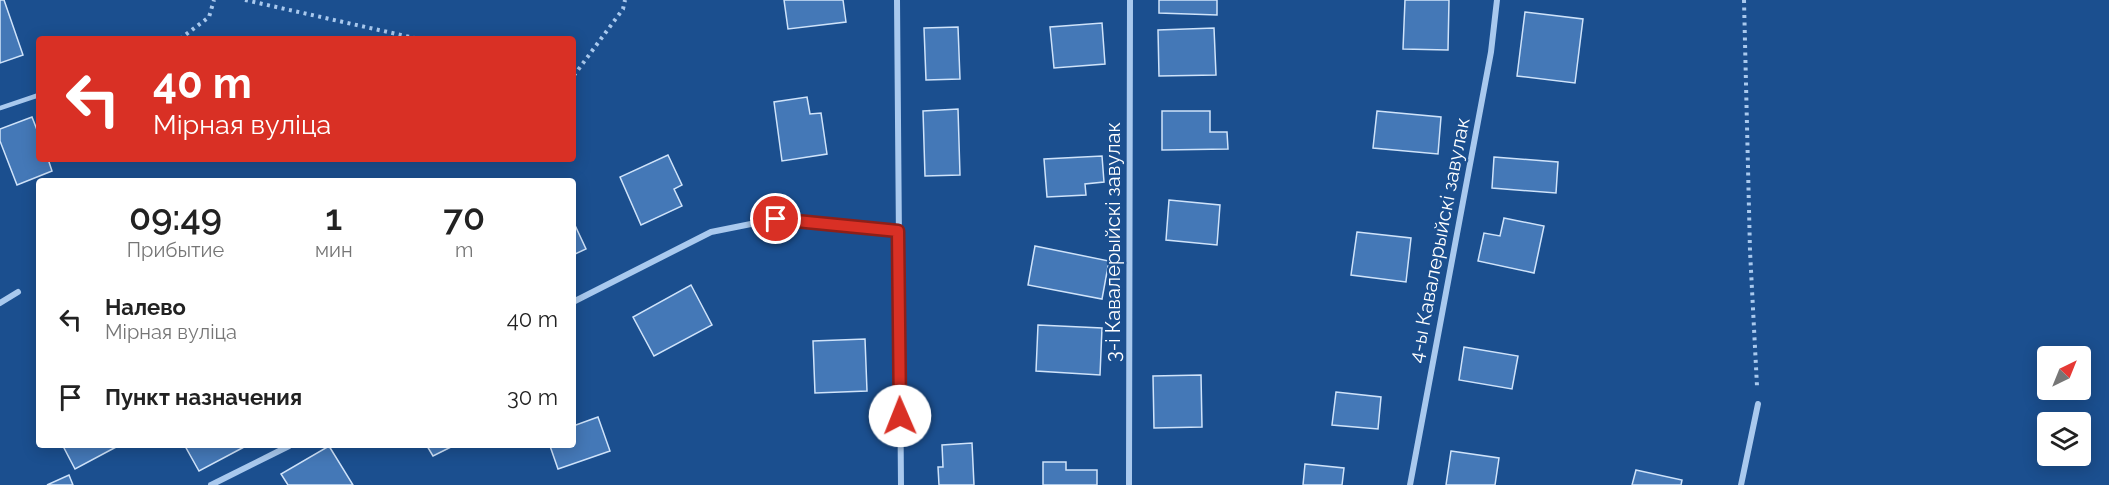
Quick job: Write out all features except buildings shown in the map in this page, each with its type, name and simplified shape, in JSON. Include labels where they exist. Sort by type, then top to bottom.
[{"type":"street","points":[[897,0],[901,485]]},
{"type":"street","name":"3-і Кавалерыйскі завулак","points":[[1129,485],[1130,0]]},
{"type":"street","name":"4-ы Кавалерыйскі завулак","points":[[1410,485],[1491,52],[1497,0]]},
{"type":"street","points":[[576,300],[711,232],[776,219],[898,231]]},
{"type":"street","points":[[0,303],[18,292]]},
{"type":"street","points":[[1741,485],[1758,404]]},
{"type":"street","points":[[211,485],[285,448]]},
{"type":"lane","points":[[0,108],[36,96]]},
{"type":"path","points":[[184,36],[209,17],[214,0]]},
{"type":"path","points":[[245,0],[406,36]]},
{"type":"path","points":[[576,73],[623,9],[626,0]]},
{"type":"path","points":[[1744,0],[1750,251],[1758,404]]},
{"type":"route","points":[[776,219],[898,231],[900,416]]}]
